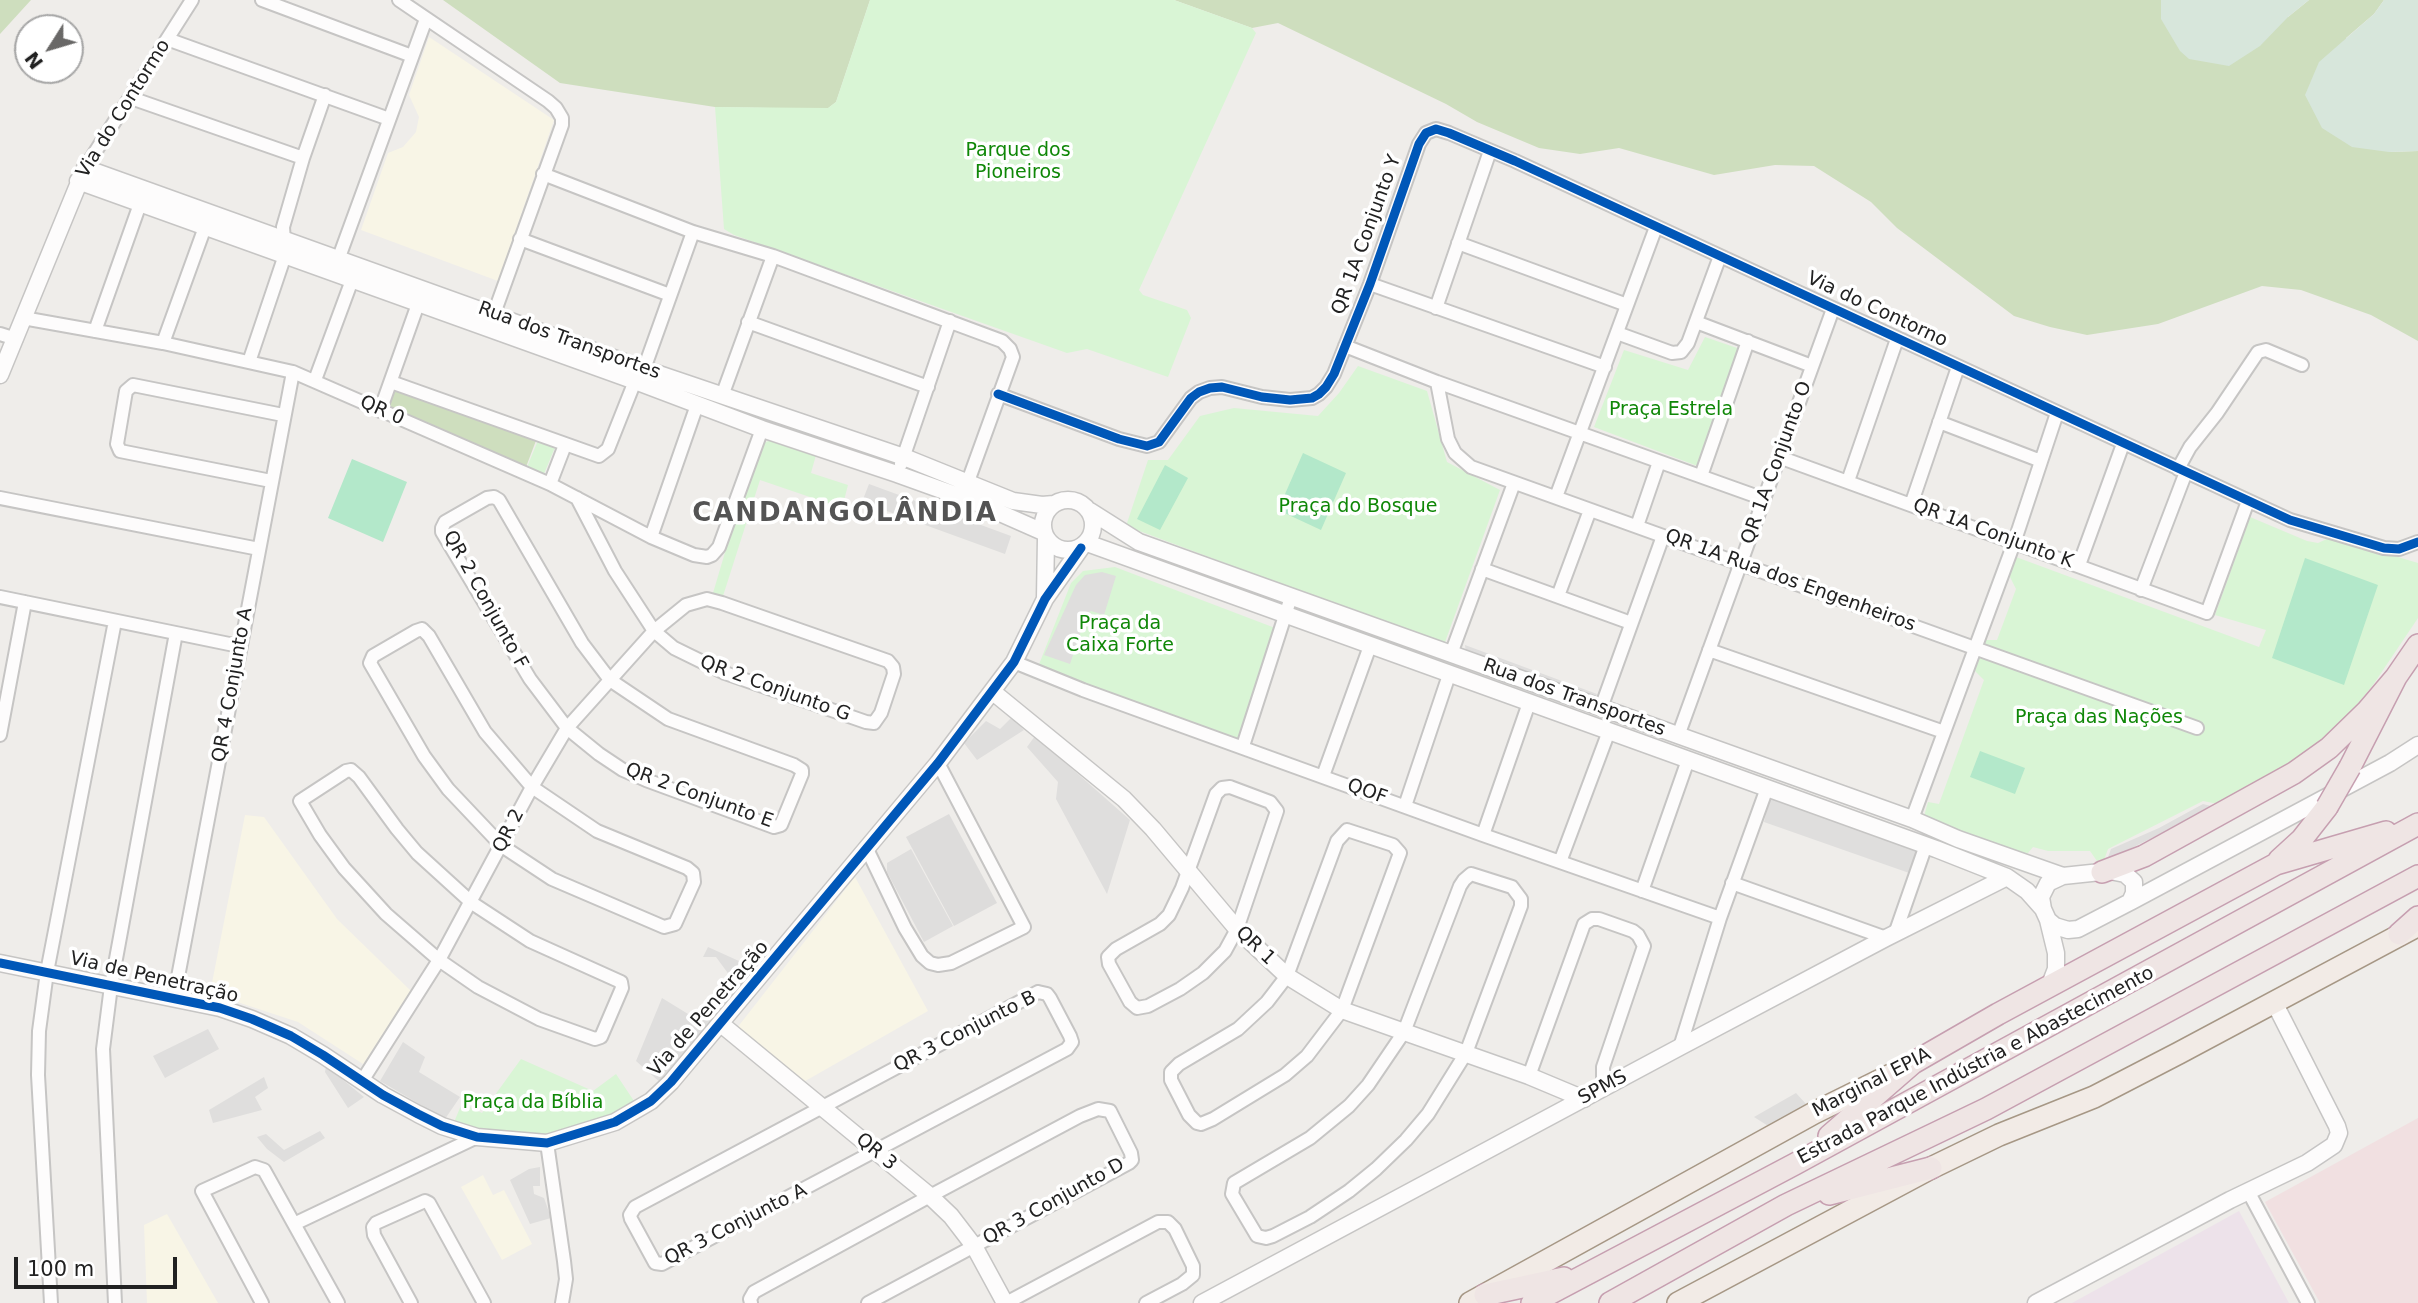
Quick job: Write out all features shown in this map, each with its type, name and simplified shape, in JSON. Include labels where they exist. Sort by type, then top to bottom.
[{"type":"highway","points":[[2102,872],[2144,856],[2294,773],[2329,748],[2367,712],[2418,645]]},
{"type":"highway","points":[[2276,864],[2302,839],[2327,807],[2396,677]]},
{"type":"highway","points":[[2276,864],[2418,823]]},
{"type":"highway","name":"Estrada Parque Indústria e Abastecimento","points":[[1532,1303],[1795,1164],[2418,823]]},
{"type":"highway","name":"Marginal EPIA","points":[[1913,1063],[2276,864]]},
{"type":"highway","name":"Estrada Parque Indústria e Abastecimento","points":[[1611,1303],[1627,1297],[1786,1205],[1986,1109],[2418,876]]},
{"type":"highway","points":[[2409,930],[2418,917]]},
{"type":"highway","points":[[1795,1164],[1913,1063]]},
{"type":"highway","points":[[1786,1205],[1931,1168]]},
{"type":"highway","points":[[1477,1299],[1590,1272]]},
{"type":"main road","points":[[1678,1303],[1931,1168],[1999,1135],[2094,1097],[2409,930]]},
{"type":"main road","name":"Marginal EPIA","points":[[1477,1299],[1814,1113],[1913,1063]]},
{"type":"street","name":"Via do Contormo","points":[[0,375],[8,337],[23,318],[82,175],[192,0]]},
{"type":"street","points":[[261,0],[412,56]]},
{"type":"street","points":[[399,0],[556,108],[562,118],[562,125],[491,321]]},
{"type":"street","points":[[338,260],[426,19]]},
{"type":"street","points":[[167,39],[389,120]]},
{"type":"street","points":[[249,362],[284,247],[284,228],[303,158],[325,95]]},
{"type":"street","points":[[131,98],[303,158]]},
{"type":"street","name":"QR 1A Conjunto Y","points":[[998,394],[1119,439],[1147,446],[1159,442],[1182,407],[1199,392],[1222,387],[1262,397],[1290,400],[1312,398],[1326,387],[1334,374],[1370,284],[1419,144],[1431,130],[1449,133]]},
{"type":"street","name":"Via do Contorno","points":[[1449,133],[2290,520],[2384,548],[2399,549],[2418,542]]},
{"type":"street","points":[[1436,307],[1490,151]]},
{"type":"street","points":[[543,174],[693,232],[774,256],[1002,341],[1013,357],[998,394],[967,492]]},
{"type":"street","name":"Rua dos Transportes","points":[[82,175],[140,204],[205,227],[338,260],[491,321],[640,375],[722,396],[904,457],[1045,535]]},
{"type":"street","name":"Rua dos Transportes","points":[[82,175],[284,247],[352,280],[418,304],[491,321]]},
{"type":"street","points":[[95,331],[140,204]]},
{"type":"street","points":[[163,343],[205,227]]},
{"type":"street","points":[[1556,497],[1656,227]]},
{"type":"street","points":[[391,382],[598,456],[608,449],[640,375],[693,232]]},
{"type":"street","points":[[520,239],[670,295]]},
{"type":"street","points":[[1458,243],[1627,305]]},
{"type":"street","points":[[722,396],[774,256]]},
{"type":"street","points":[[1617,333],[1678,354],[1688,343],[1720,256]]},
{"type":"street","points":[[315,380],[352,280]]},
{"type":"street","points":[[1370,284],[1605,367]]},
{"type":"street","points":[[380,411],[418,304]]},
{"type":"street","name":"QR 1A Conjunto O","points":[[1678,736],[1833,309]]},
{"type":"street","name":"QR 0","points":[[23,318],[163,343],[293,372],[550,484],[651,537],[694,555],[707,557],[719,547],[762,429]]},
{"type":"street","points":[[897,474],[950,321]]},
{"type":"street","points":[[1696,322],[1812,366]]},
{"type":"street","points":[[748,323],[928,387]]},
{"type":"street","points":[[1848,481],[1897,339]]},
{"type":"street","points":[[1701,476],[1748,341]]},
{"type":"street","points":[[1345,346],[1437,382],[1764,499]]},
{"type":"street","points":[[2141,590],[2190,447],[2217,413],[2258,352],[2274,353],[2302,365]]},
{"type":"street","points":[[1911,505],[1958,367]]},
{"type":"street","name":"QR 4 Conjunto A","points":[[174,998],[293,372]]},
{"type":"street","name":"Rua dos Transportes","points":[[640,375],[697,405],[897,474],[1013,501],[1054,504]]},
{"type":"street","name":"QR 1A Rua dos Engenheiros","points":[[1437,382],[1448,439],[1455,453],[1471,467],[2197,728]]},
{"type":"street","points":[[271,481],[120,451],[117,443],[126,391],[133,386],[283,415]]},
{"type":"street","points":[[734,419],[739,402]]},
{"type":"street","points":[[651,537],[697,405]]},
{"type":"street","points":[[1912,819],[2014,543],[2057,413]]},
{"type":"street","points":[[1939,422],[2041,461]]},
{"type":"street","points":[[2079,565],[2123,444]]},
{"type":"street","points":[[550,484],[565,445]]},
{"type":"street","name":"QR 1A Conjunto K","points":[[1779,457],[2207,613],[2248,501]]},
{"type":"street","points":[[1637,526],[1658,462]]},
{"type":"street","points":[[1451,654],[1514,483]]},
{"type":"street","points":[[0,498],[259,550]]},
{"type":"street","name":"QR 2 Conjunto F","points":[[567,728],[530,679],[505,639],[442,531],[445,522],[487,498],[497,498],[566,616],[610,680]]},
{"type":"street","points":[[577,498],[615,571],[654,631]]},
{"type":"street","points":[[1073,500],[1090,511],[1094,522],[1093,533],[1084,545],[1071,551],[1061,550],[1052,545],[1045,535],[1044,516],[1054,504],[1073,500]]},
{"type":"street","points":[[1558,596],[1590,510]]},
{"type":"street","name":"Rua dos Transportes","points":[[1090,511],[1139,542],[1912,819],[1942,833],[2063,876]]},
{"type":"street","name":"Via de Penetração","points":[[1045,535],[1045,599]]},
{"type":"street","points":[[1601,708],[1662,536]]},
{"type":"street","name":"Rua dos Transportes","points":[[1084,545],[1286,614],[1529,704],[1926,845],[2007,877],[2027,891],[2045,914]]},
{"type":"street","name":"Via de Penetração","points":[[0,963],[220,1008],[252,1019],[302,1042],[383,1095],[442,1126],[477,1138],[547,1143],[615,1122],[636,1111],[671,1082],[938,763],[1014,662],[1045,599],[1084,545]]},
{"type":"street","points":[[1482,569],[1631,623]]},
{"type":"street","points":[[0,597],[239,646]]},
{"type":"street","points":[[1243,746],[1291,597]]},
{"type":"street","name":"QR 2 Conjunto G","points":[[654,631],[684,654],[725,673],[866,722],[874,723],[881,713],[894,674],[892,664],[888,661],[722,603],[707,599],[685,604]]},
{"type":"street","points":[[0,735],[25,602]]},
{"type":"street","name":"QR 2","points":[[362,1081],[439,960],[532,787],[567,728],[654,631],[685,604]]},
{"type":"street","points":[[51,1303],[38,1054],[47,972],[115,621]]},
{"type":"street","points":[[416,631],[425,631],[485,732],[532,787],[597,831],[687,868],[693,873],[694,882],[675,924],[664,928],[569,888],[502,846],[448,789],[430,765],[372,667],[372,657],[416,631]]},
{"type":"street","points":[[115,1303],[103,1049],[111,986],[177,634]]},
{"type":"street","points":[[1323,776],[1370,646]]},
{"type":"street","points":[[1709,650],[1944,732]]},
{"type":"street","name":"QOF","points":[[1014,662],[1083,690],[1720,918]]},
{"type":"street","points":[[1405,806],[1449,675]]},
{"type":"street","points":[[1506,695],[1512,677]]},
{"type":"street","name":"QR 2 Conjunto E","points":[[567,728],[599,754],[635,775],[774,827],[781,825],[802,774],[799,768],[668,719],[610,680]]},
{"type":"street","name":"QR 1","points":[[993,692],[1124,799],[1237,929],[1287,976],[1342,1010],[1584,1098]]},
{"type":"street","points":[[1483,835],[1529,704]]},
{"type":"street","points":[[1560,862],[1609,731]]},
{"type":"street","points":[[2045,914],[2055,926],[2068,930],[2078,929],[2143,897],[2390,763],[2418,745]]},
{"type":"street","points":[[1642,891],[1688,760]]},
{"type":"street","points":[[866,847],[905,928],[922,956],[930,963],[938,965],[951,962],[1024,928],[938,763]]},
{"type":"street","points":[[346,772],[356,773],[411,845],[471,903],[530,941],[621,982],[622,988],[603,1034],[595,1039],[525,1013],[439,960],[386,914],[344,868],[301,805],[302,798],[346,772]]},
{"type":"street","points":[[1798,800],[1805,781]]},
{"type":"street","points":[[1230,787],[1273,804],[1277,816],[1237,929],[1216,962],[1180,989],[1143,1008],[1137,1008],[1130,1002],[1109,964],[1108,957],[1116,949],[1160,924],[1169,915],[1188,870],[1219,790],[1230,787]]},
{"type":"street","points":[[1679,1047],[1720,918],[1767,788]]},
{"type":"street","points":[[1351,830],[1393,845],[1400,853],[1399,859],[1342,1010],[1307,1056],[1284,1075],[1206,1123],[1197,1124],[1189,1115],[1171,1080],[1173,1069],[1238,1029],[1267,1002],[1287,976],[1340,835],[1351,830]]},
{"type":"street","points":[[1732,883],[1890,936],[1926,845],[1938,843],[1942,833]]},
{"type":"street","points":[[2049,987],[2056,970],[2056,953],[2045,914],[2043,892],[2048,883],[2063,876],[2102,872],[2118,872],[2134,882],[2148,884],[2170,880]]},
{"type":"street","points":[[1477,874],[1512,887],[1520,895],[1521,906],[1466,1053],[1428,1114],[1406,1140],[1349,1191],[1310,1217],[1266,1238],[1257,1236],[1232,1194],[1234,1183],[1290,1152],[1349,1106],[1368,1085],[1404,1032],[1461,886],[1467,877],[1477,874]]},
{"type":"street","name":"SPMS","points":[[1202,1303],[1679,1047],[2007,877]]},
{"type":"street","points":[[2130,902],[2134,893],[2134,882]]},
{"type":"street","points":[[1529,1076],[1584,924],[1592,919],[1599,919],[1633,931],[1644,946],[1603,1067],[1603,1088]]},
{"type":"street","name":"QR 3 Conjunto B","points":[[821,1107],[1030,995],[1038,992],[1047,994],[1070,1036],[1072,1042],[1067,1049],[876,1152]]},
{"type":"street","points":[[2036,1303],[2334,1145],[2339,1133],[2327,1104],[2274,1002]]},
{"type":"street","name":"QR 3","points":[[721,1024],[951,1216],[974,1246],[1006,1303]]},
{"type":"street","name":"QR 3 Conjunto A","points":[[821,1107],[635,1207],[630,1215],[631,1219],[655,1263],[662,1264],[876,1152]]},
{"type":"street","name":"QR 3 Conjunto D","points":[[930,1196],[1080,1116],[1098,1109],[1110,1111],[1131,1153],[1132,1160],[1129,1164],[974,1246]]},
{"type":"street","points":[[294,1224],[477,1138]]},
{"type":"street","points":[[547,1143],[566,1279],[562,1303]]},
{"type":"street","points":[[262,1303],[202,1191],[259,1167],[264,1170],[338,1303]]},
{"type":"street","points":[[2248,1191],[2308,1303]]},
{"type":"street","points":[[751,1303],[754,1292],[930,1196]]},
{"type":"street","points":[[411,1303],[374,1235],[373,1227],[376,1223],[425,1201],[429,1203],[484,1303]]},
{"type":"street","points":[[1006,1303],[1158,1222],[1168,1222],[1175,1229],[1193,1266],[1193,1275],[1182,1284],[1146,1303]]},
{"type":"street","points":[[868,1303],[974,1246]]},
{"type":"shaded area","points":[[2161,0],[2309,0],[2260,46],[2229,66],[2189,59],[2180,51],[2161,19]]},
{"type":"shaded area","points":[[2384,0],[2418,0],[2418,151],[2389,152],[2352,147],[2322,128],[2305,95],[2319,62],[2374,14]]},
{"type":"shaded area","points":[[429,37],[554,120],[498,281],[361,230],[388,153],[403,147],[416,132],[419,117],[409,95]]},
{"type":"shaded area","points":[[869,484],[1011,536],[1005,554],[862,502]]},
{"type":"shaded area","points":[[1102,572],[1116,576],[1104,615],[1091,611],[1087,613],[1070,664],[1044,655],[1076,585],[1085,575]]},
{"type":"shaded area","points":[[1465,645],[1597,694],[1594,702],[1466,655]]},
{"type":"shaded area","points":[[1012,717],[1024,730],[977,760],[964,743],[986,721],[1000,729]]},
{"type":"shaded area","points":[[1035,736],[1130,820],[1107,894],[1056,799],[1058,782],[1027,747]]},
{"type":"shaded area","points":[[1770,796],[1921,848],[1912,874],[1764,822]]},
{"type":"shaded area","points":[[2203,804],[2215,807],[2107,860],[2111,849],[2159,828]]},
{"type":"shaded area","points":[[949,814],[997,903],[954,926],[906,837]]},
{"type":"shaded area","points":[[245,815],[264,817],[337,919],[411,991],[363,1064],[298,1022],[210,993]]},
{"type":"shaded area","points":[[911,849],[953,926],[924,942],[887,872],[887,863]]},
{"type":"shaded area","points":[[855,877],[928,1011],[800,1084],[737,1028]]},
{"type":"shaded area","points":[[708,947],[750,966],[740,992],[662,1084],[636,1061],[662,998],[693,1017],[730,976],[716,957],[703,957]]},
{"type":"shaded area","points":[[208,1029],[219,1049],[165,1078],[153,1056]]},
{"type":"shaded area","points":[[403,1042],[425,1057],[419,1072],[460,1097],[445,1119],[380,1081]]},
{"type":"shaded area","points":[[326,1066],[364,1097],[348,1108],[325,1072]]},
{"type":"shaded area","points":[[264,1077],[268,1088],[255,1097],[262,1110],[213,1123],[209,1110]]},
{"type":"shaded area","points":[[1796,1093],[1807,1105],[1773,1129],[1754,1117]]},
{"type":"shaded area","points":[[2418,1118],[2418,1303],[2320,1303],[2265,1202]]},
{"type":"shaded area","points":[[320,1131],[325,1138],[284,1162],[257,1137],[266,1134],[284,1150]]},
{"type":"shaded area","points":[[540,1167],[540,1186],[533,1186],[534,1194],[544,1198],[551,1218],[530,1224],[510,1180],[529,1169]]},
{"type":"shaded area","points":[[483,1175],[493,1195],[504,1190],[532,1244],[502,1260],[461,1187]]},
{"type":"shaded area","points":[[2239,1211],[2289,1303],[2072,1303]]},
{"type":"shaded area","points":[[167,1214],[218,1303],[147,1303],[144,1225]]},
{"type":"green space","points":[[0,0],[31,0],[18,14],[14,14],[14,19],[0,34]]},
{"type":"green space","points":[[443,0],[870,0],[836,102],[827,109],[715,107],[560,83]]},
{"type":"green space","name":"Parque dos Pioneiros","points":[[870,0],[1174,0],[1252,28],[1256,33],[1139,290],[1143,295],[1187,310],[1191,318],[1168,377],[1087,349],[1067,353],[734,235],[724,229],[715,107],[828,108],[836,102]]},
{"type":"green space","points":[[1174,0],[2161,0],[2161,19],[2288,17],[2309,0],[2384,0],[2374,14],[2346,38],[2389,152],[2418,151],[2418,341],[2371,315],[2301,290],[2262,286],[2158,324],[2087,335],[2050,327],[2014,316],[1897,228],[1871,202],[1814,166],[1775,165],[1714,175],[1619,148],[1580,154],[1539,148],[1477,122],[1446,104],[1278,23],[1252,28]]},
{"type":"green space","name":"Praça Estrela","points":[[1705,337],[1740,349],[1700,467],[1594,427],[1624,350],[1688,370]]},
{"type":"green space","name":"Praça do Bosque","points":[[1358,366],[1427,391],[1447,462],[1500,490],[1444,645],[1126,526],[1148,460],[1168,460],[1200,416],[1234,408],[1318,416]]},
{"type":"green space","points":[[394,388],[537,438],[526,467],[387,411]]},
{"type":"green space","points":[[539,438],[556,445],[544,474],[527,467]]},
{"type":"green space","points":[[773,439],[816,455],[811,473],[848,485],[842,508],[760,480],[723,596],[713,593],[759,445]]},
{"type":"green space","points":[[1303,453],[1346,473],[1321,530],[1278,510]]},
{"type":"green space","points":[[352,459],[407,482],[383,542],[328,518]]},
{"type":"green space","points":[[1165,465],[1188,478],[1160,530],[1137,519]]},
{"type":"green space","name":"Praça das Nações","points":[[2250,517],[2307,541],[2318,543],[2331,537],[2418,563],[2418,618],[2373,685],[2347,717],[2305,753],[2265,779],[2218,804],[2203,801],[2108,849],[2104,860],[2097,861],[2090,851],[2048,851],[2033,847],[2028,853],[2013,852],[1924,816],[1928,802],[1939,804],[1984,680],[1975,671],[1986,640],[1997,640],[2016,589],[2009,575],[2016,557],[2259,647],[2266,630],[2215,615]]},
{"type":"green space","points":[[2305,558],[2378,585],[2344,685],[2272,658]]},
{"type":"green space","name":"Praça da Caixa Forte","points":[[1115,567],[1283,631],[1246,744],[1036,672],[1071,583],[1083,571]]},
{"type":"green space","points":[[1980,751],[2025,768],[2015,794],[1970,777]]},
{"type":"green space","name":"Praça da Bíblia","points":[[521,1059],[593,1091],[616,1074],[638,1107],[570,1135],[513,1140],[452,1127],[462,1103],[482,1113]]},
{"type":"cycle path","points":[[998,394],[1119,439],[1147,446],[1159,442],[1191,398],[1210,388],[1222,387],[1262,397],[1290,400],[1312,398],[1319,394],[1334,374],[1370,284],[1419,144],[1426,133],[1436,129],[1515,161],[2290,520],[2384,548],[2399,549],[2418,542]]},
{"type":"cycle path","points":[[0,963],[220,1008],[252,1019],[291,1036],[383,1095],[418,1114],[442,1126],[477,1137],[547,1143],[615,1122],[651,1101],[671,1082],[938,763],[1014,662],[1045,599],[1081,548]]},
{"type":"district","name":"CANDANGOLÂNDIA","points":[[845,514]]}]
